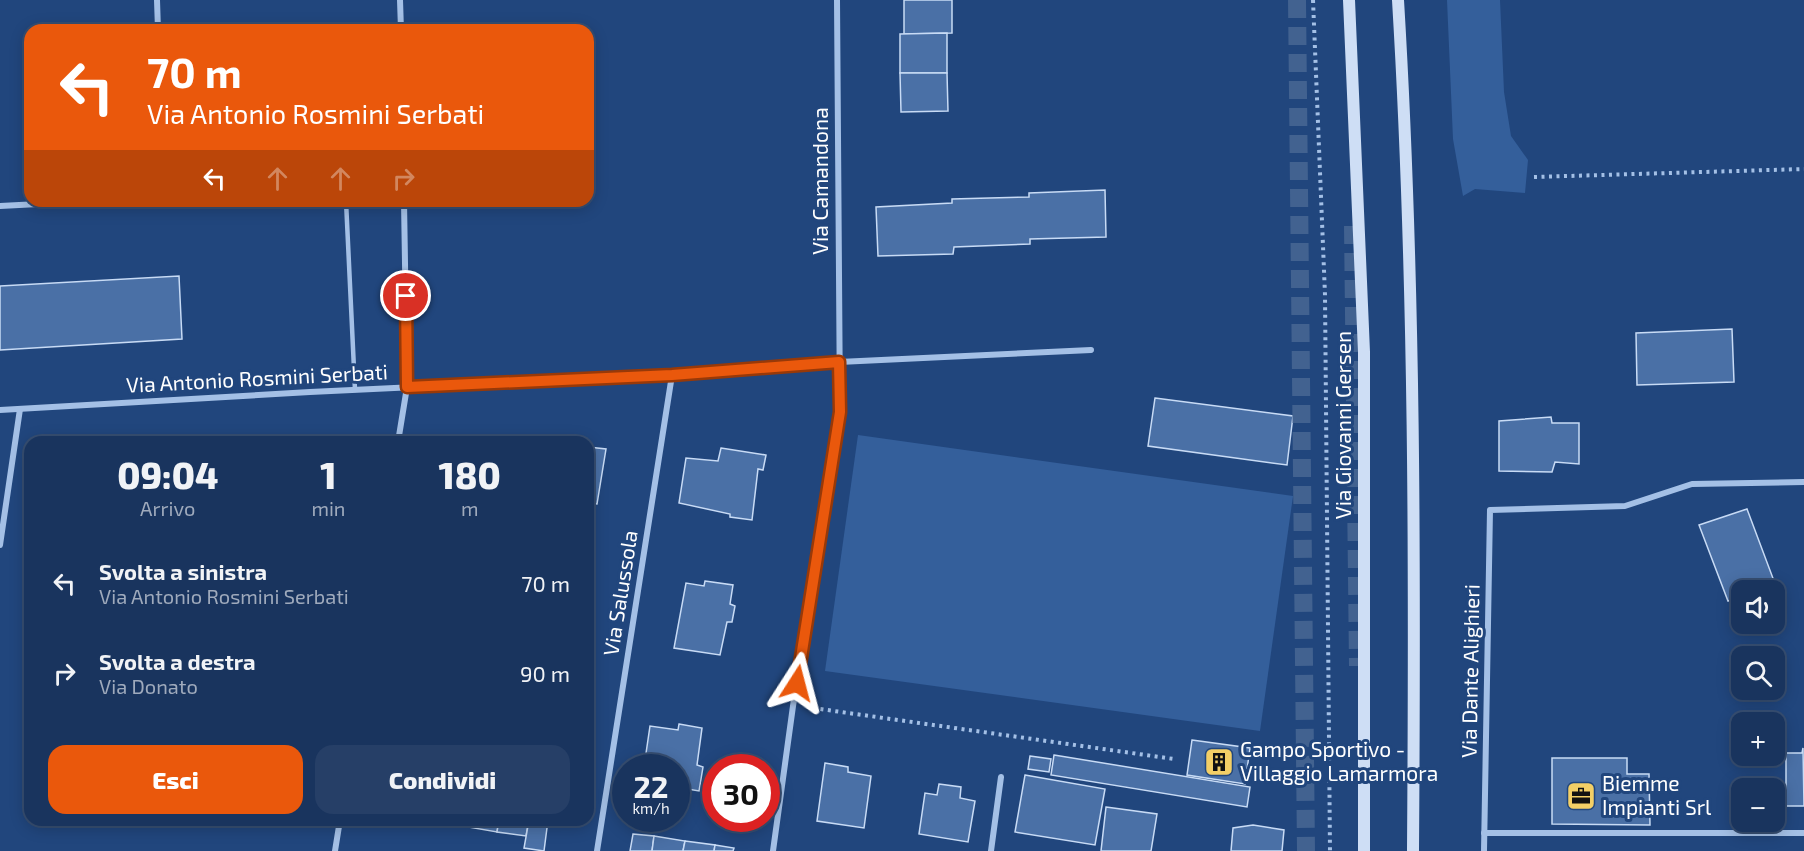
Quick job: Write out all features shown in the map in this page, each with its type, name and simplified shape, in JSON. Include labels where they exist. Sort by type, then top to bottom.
[{"type":"street","points":[[157,0],[158,24]]},
{"type":"street","points":[[400,0],[401,24]]},
{"type":"street","name":"Via Camandona","points":[[773,851],[793,706],[840,412],[837,0]]},
{"type":"street","name":"Via Giovanni Gersen","points":[[1349,0],[1364,352],[1364,851]]},
{"type":"street","points":[[1398,0],[1408,220],[1414,506],[1413,851]]},
{"type":"street","points":[[0,206],[24,205]]},
{"type":"street","points":[[399,436],[407,387],[404,207]]},
{"type":"street","name":"Via Antonio Rosmini Serbati","points":[[0,410],[672,375],[839,362],[1091,350]]},
{"type":"street","name":"Via Salussola","points":[[597,851],[672,375]]},
{"type":"street","points":[[0,545],[20,409]]},
{"type":"street","name":"Via Dante Alighieri","points":[[1484,851],[1490,510],[1625,506],[1692,484],[1804,482]]},
{"type":"street","points":[[991,851],[1001,777]]},
{"type":"street","points":[[335,851],[338,826]]},
{"type":"street","points":[[1484,833],[1804,833]]},
{"type":"lane","points":[[346,207],[355,390]]},
{"type":"path","points":[[1313,0],[1325,295],[1330,851]]},
{"type":"path","points":[[1534,177],[1804,169]]},
{"type":"path","points":[[793,706],[1174,759]]},
{"type":"shaded area","points":[[1447,0],[1500,0],[1504,92],[1511,136],[1528,160],[1525,193],[1475,189],[1463,196],[1453,139]]},
{"type":"shaded area","points":[[858,435],[1293,496],[1260,731],[825,671]]},
{"type":"building","points":[[904,0],[952,0],[952,33],[904,34]]},
{"type":"building","points":[[947,33],[947,73],[900,73],[900,34]]},
{"type":"building","points":[[900,73],[947,73],[948,111],[901,112]]},
{"type":"building","points":[[1105,190],[1106,237],[1030,239],[1030,244],[954,247],[953,254],[878,256],[876,207],[952,203],[952,199],[1029,197],[1029,193]]},
{"type":"building","points":[[179,276],[182,339],[0,350],[0,286]]},
{"type":"building","points":[[1732,329],[1734,382],[1637,385],[1636,333]]},
{"type":"building","points":[[1155,398],[1293,416],[1287,465],[1148,446]]},
{"type":"building","points":[[1551,417],[1552,423],[1579,423],[1579,464],[1555,462],[1552,472],[1499,471],[1499,421]]},
{"type":"building","points":[[594,448],[606,449],[597,504],[594,504]]},
{"type":"building","points":[[721,448],[766,455],[763,470],[758,469],[752,520],[730,517],[730,514],[679,503],[686,458],[718,461]]},
{"type":"building","points":[[1747,509],[1774,580],[1731,580],[1731,600],[1728,601],[1699,525]]},
{"type":"building","points":[[705,581],[733,585],[730,604],[735,606],[732,622],[727,622],[720,655],[674,648],[686,583],[704,586]]},
{"type":"building","points":[[679,724],[702,728],[697,765],[702,767],[699,791],[690,789],[690,754],[646,754],[650,726],[678,730]]},
{"type":"building","name":"Campo Sportivo - Villaggio Lamarmora","points":[[1192,740],[1250,748],[1245,784],[1187,775]]},
{"type":"building","points":[[1803,748],[1804,806],[1786,806],[1786,753],[1802,753]]},
{"type":"building","points":[[1054,755],[1250,787],[1247,807],[1051,775]]},
{"type":"building","points":[[1030,756],[1051,759],[1049,772],[1028,769]]},
{"type":"building","points":[[1552,758],[1627,758],[1627,774],[1649,774],[1650,825],[1552,824]]},
{"type":"building","points":[[825,763],[848,767],[848,772],[871,776],[864,828],[817,821]]},
{"type":"building","points":[[1025,775],[1105,789],[1095,845],[1015,832]]},
{"type":"building","points":[[939,784],[961,787],[960,798],[975,801],[968,842],[919,834],[925,793],[937,795]]},
{"type":"building","points":[[1106,807],[1157,814],[1151,851],[1101,851]]},
{"type":"building","points":[[1253,825],[1284,830],[1282,851],[1231,851],[1233,828]]},
{"type":"building","points":[[468,826],[498,826],[497,832]]},
{"type":"building","points":[[498,826],[528,826],[526,836],[497,832]]},
{"type":"building","points":[[528,826],[547,826],[544,851],[524,848]]},
{"type":"building","points":[[633,834],[654,836],[652,851],[630,851]]},
{"type":"building","points":[[654,836],[685,841],[683,851],[652,851]]},
{"type":"building","points":[[685,841],[715,845],[714,851],[683,851]]},
{"type":"building","points":[[715,845],[734,848],[733,851],[714,851]]},
{"type":"tunnel","points":[[1297,0],[1306,851]]},
{"type":"tunnel","points":[[1353,226],[1358,666]]},
{"type":"place","name":"Campo Sportivo - Villaggio Lamarmora","points":[[1219,762]]},
{"type":"place","name":"Biemme Impianti Srl","points":[[1581,796]]},
{"type":"route","points":[[406,296],[407,387],[672,375],[839,362],[840,412],[797,683]]}]
